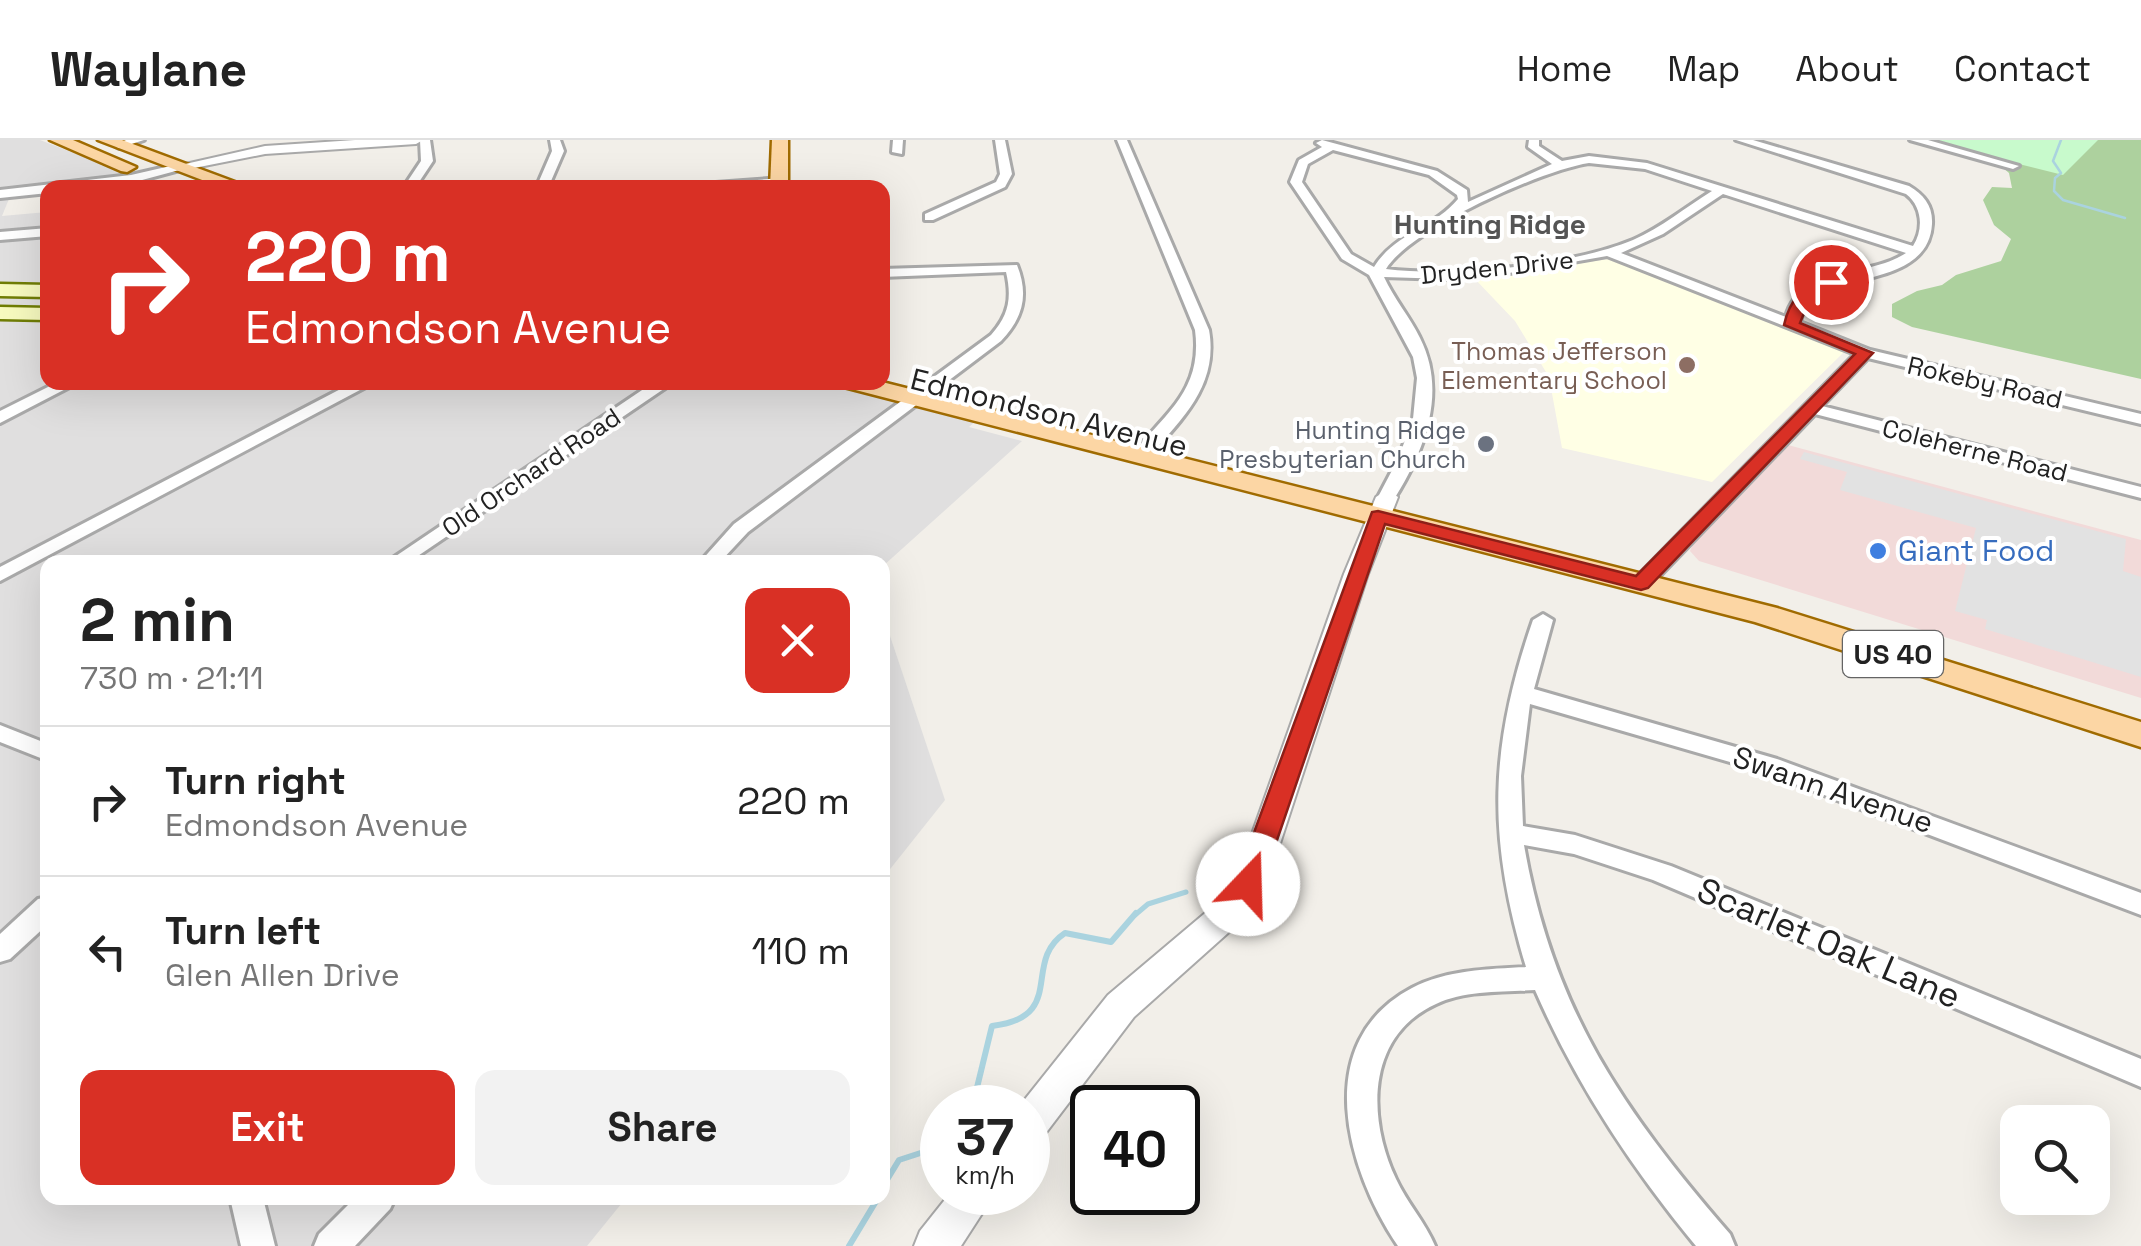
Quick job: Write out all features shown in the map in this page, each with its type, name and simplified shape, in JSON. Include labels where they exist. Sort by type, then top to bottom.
[{"type":"main road","points":[[58,140],[162,180]]},
{"type":"main road","points":[[779,180],[780,140]]},
{"type":"main road","points":[[113,142],[218,180]]},
{"type":"main road","points":[[0,290],[40,292]]},
{"type":"main road","points":[[0,313],[40,314]]},
{"type":"main road","name":"Edmondson Avenue","points":[[890,376],[925,391]]},
{"type":"main road","name":"Edmondson Avenue","points":[[890,387],[925,391],[1648,574],[1816,608],[2141,710]]},
{"type":"main road","name":"Edmondson Avenue","points":[[1648,574],[2141,734]]},
{"type":"street","points":[[113,142],[138,140]]},
{"type":"street","points":[[113,180],[265,150],[416,140]]},
{"type":"street","points":[[414,180],[426,160],[425,140]]},
{"type":"street","points":[[545,180],[558,151],[555,140]]},
{"type":"street","points":[[930,218],[1003,181],[1000,140]]},
{"type":"street","points":[[1122,140],[1202,330],[1207,354],[1194,392],[1146,448]]},
{"type":"street","points":[[1311,140],[1420,169],[1452,182],[1464,199],[1452,213]]},
{"type":"street","points":[[1534,140],[1534,147],[1558,162]]},
{"type":"street","points":[[1741,140],[1913,193],[1922,202],[1927,222],[1914,251],[1888,268],[1831,282],[1805,293],[1792,325]]},
{"type":"street","points":[[1915,140],[2013,166]]},
{"type":"street","points":[[1050,1097],[1121,1006],[1216,928],[1235,907],[1248,884],[1382,507],[1417,439],[1426,390],[1413,338],[1376,275],[1353,264],[1296,182],[1302,162],[1331,146]]},
{"type":"street","points":[[1376,275],[1394,246],[1558,162],[1620,160],[1914,251]]},
{"type":"street","points":[[0,194],[40,189]]},
{"type":"street","name":"Dryden Drive","points":[[1376,275],[1479,272],[1608,252],[1638,242],[1721,190]]},
{"type":"street","points":[[0,236],[40,233]]},
{"type":"street","name":"Rokeby Road","points":[[1608,252],[1865,353],[2141,418]]},
{"type":"street","points":[[716,555],[741,528],[1012,322],[1019,304],[1012,268],[890,273]]},
{"type":"street","points":[[1648,574],[1865,353]]},
{"type":"street","points":[[0,418],[55,390]]},
{"type":"street","points":[[0,575],[352,390]]},
{"type":"street","name":"Old Orchard Road","points":[[407,555],[654,390]]},
{"type":"street","name":"Coleherne Road","points":[[1809,408],[2141,493]]},
{"type":"street","points":[[1543,620],[1520,693],[1508,780],[1511,833],[1525,917],[1543,978],[1606,1098],[1653,1166],[1718,1246]]},
{"type":"street","name":"Swann Avenue","points":[[1520,693],[1769,765],[2141,904]]},
{"type":"street","points":[[0,733],[40,750]]},
{"type":"street","name":"Scarlet Oak Lane","points":[[1511,833],[1575,845],[1662,873],[2141,1073]]},
{"type":"street","points":[[0,950],[40,914]]},
{"type":"street","points":[[1418,1246],[1381,1190],[1366,1145],[1360,1101],[1372,1048],[1398,1012],[1435,991],[1543,978]]},
{"type":"street","points":[[249,1205],[258,1246]]},
{"type":"street","points":[[330,1246],[371,1205]]},
{"type":"street","points":[[935,1246],[959,1215]]},
{"type":"shaded area","points":[[0,140],[40,140],[131,175],[40,180],[40,186],[13,189],[2,216],[40,213],[40,287],[0,286]]},
{"type":"shaded area","name":"Thomas Jefferson Elementary School","points":[[1609,259],[1844,352],[1712,482],[1562,448],[1549,377],[1515,321],[1474,278]]},
{"type":"shaded area","points":[[0,289],[40,290],[40,390],[890,390],[890,384],[989,409],[969,427],[1022,441],[890,560],[890,555],[40,555],[40,1205],[620,1205],[587,1246],[0,1246]]},
{"type":"shaded area","points":[[1788,445],[2141,540],[2141,698],[1699,561],[1690,551],[1694,541]]},
{"type":"shaded area","points":[[1804,452],[2126,539],[2123,571],[2141,577],[2141,677],[1985,629],[1987,620],[1955,611],[1976,528],[1840,490],[1847,472],[1800,459]]},
{"type":"shaded area","points":[[890,636],[945,800],[890,869]]},
{"type":"green space","points":[[1922,140],[2098,140],[2063,175]]},
{"type":"green space","points":[[1933,140],[2141,140],[2141,379],[1912,327],[1892,317],[1892,304],[1917,291],[2001,261],[2011,239],[1994,225],[1983,200],[1992,187],[2012,188],[2009,173],[2001,166],[2022,165]]},
{"type":"waterway","points":[[2061,140],[2053,161],[2061,173],[2055,178],[2054,191],[2063,200],[2125,218]]},
{"type":"waterway","points":[[1135,915],[1148,904],[1186,892]]},
{"type":"waterway","points":[[978,1085],[992,1026],[1015,1021],[1029,1012],[1037,1000],[1052,945],[1065,933],[1111,942],[1136,913]]},
{"type":"waterway","points":[[890,1175],[899,1160],[920,1153]]},
{"type":"waterway","points":[[849,1246],[874,1205]]},
{"type":"place","name":"Thomas Jefferson Elementary School","points":[[1687,365]]},
{"type":"place","name":"Hunting Ridge Presbyterian Church","points":[[1486,444]]},
{"type":"place","name":"Giant Food","points":[[1878,551]]},
{"type":"district","name":"Hunting Ridge","points":[[1490,224]]},
{"type":"route","points":[[1248,884],[1378,516],[1641,584],[1865,353],[1792,325],[1805,293],[1831,282]]}]
